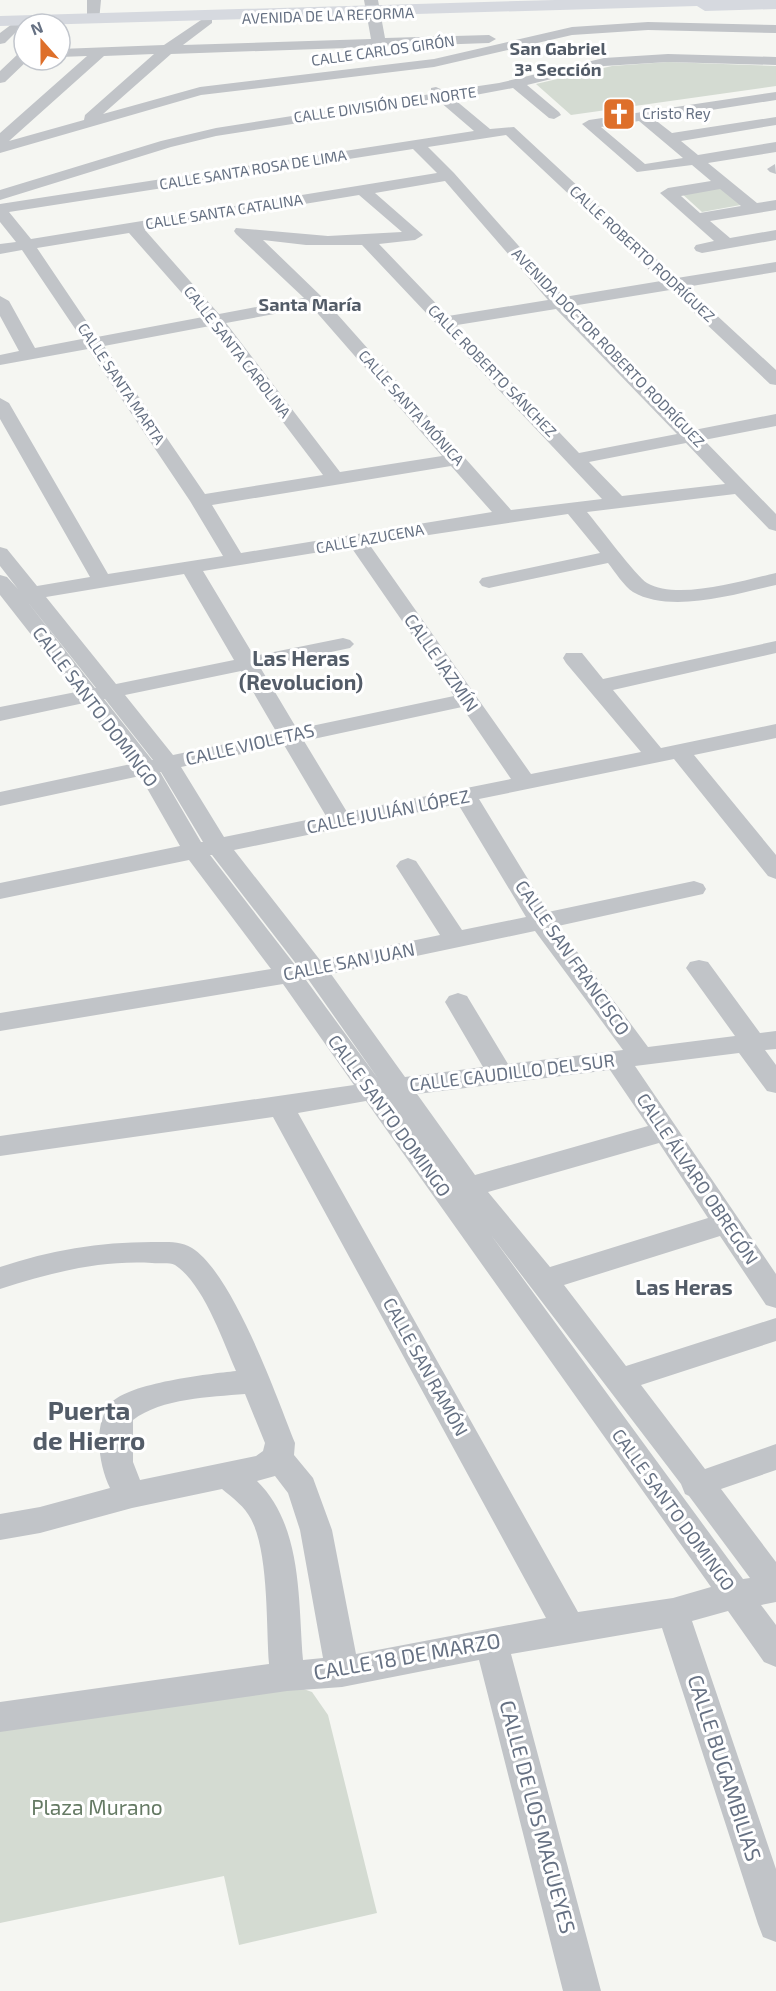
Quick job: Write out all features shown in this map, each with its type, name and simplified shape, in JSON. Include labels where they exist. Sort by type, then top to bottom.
[{"type":"main road","name":"AVENIDA DE LA REFORMA","points":[[10,24],[94,18],[373,8],[727,0]]},
{"type":"main road","name":"AVENIDA DE LA REFORMA","points":[[72,24],[207,20],[373,8],[560,10],[776,4]]},
{"type":"street","points":[[94,0],[94,18]]},
{"type":"street","points":[[373,8],[379,43]]},
{"type":"street","points":[[560,10],[572,31]]},
{"type":"street","points":[[85,123],[167,50],[207,20]]},
{"type":"street","points":[[0,40],[10,24]]},
{"type":"street","name":"CALLE CARLOS GIRÓN","points":[[0,148],[158,101],[200,91],[403,67],[483,52],[572,31],[648,26],[776,29]]},
{"type":"street","points":[[72,52],[537,39]]},
{"type":"street","points":[[472,40],[482,45],[483,52]]},
{"type":"street","points":[[0,141],[28,119],[101,51]]},
{"type":"street","points":[[8,54],[12,54]]},
{"type":"street","name":"CALLE DIVISIÓN DEL NORTE","points":[[0,195],[166,144],[216,132],[444,97],[604,62],[668,58],[776,61]]},
{"type":"street","points":[[0,79],[12,67]]},
{"type":"street","points":[[403,67],[444,97],[486,133]]},
{"type":"street","points":[[516,83],[554,115]]},
{"type":"street","points":[[776,96],[589,124],[642,169],[776,147]]},
{"type":"street","points":[[108,101],[158,101]]},
{"type":"street","points":[[9,116],[28,119]]},
{"type":"street","points":[[643,117],[754,209]]},
{"type":"street","points":[[670,138],[776,121]]},
{"type":"street","name":"CALLE SANTA ROSA DE LIMA","points":[[0,210],[506,130]]},
{"type":"street","name":"CALLE ROBERTO RODRÍGUEZ","points":[[506,130],[675,284],[776,380]]},
{"type":"street","name":"AVENIDA DOCTOR ROBERTO RODRÍGUEZ","points":[[416,144],[448,176],[560,303],[693,437],[776,525]]},
{"type":"street","points":[[753,151],[776,169]]},
{"type":"street","name":"CALLE SANTA CATALINA","points":[[0,249],[448,176]]},
{"type":"street","points":[[723,184],[668,193],[727,244]]},
{"type":"street","points":[[184,218],[277,237],[366,240],[415,236],[362,190]]},
{"type":"street","points":[[697,218],[776,205]]},
{"type":"street","name":"CALLE SANTA MARTA","points":[[0,210],[26,244],[200,501],[236,561]]},
{"type":"street","name":"CALLE SANTA CAROLINA","points":[[133,226],[214,320],[336,480]]},
{"type":"street","name":"CALLE SANTA MÓNICA","points":[[246,232],[316,301],[506,516]]},
{"type":"street","points":[[702,248],[776,235]]},
{"type":"street","name":"CALLE ROBERTO SÁNCHEZ","points":[[366,240],[617,503]]},
{"type":"street","points":[[444,322],[776,267]]},
{"type":"street","points":[[0,301],[30,355]]},
{"type":"street","points":[[0,360],[316,301]]},
{"type":"street","points":[[0,403],[102,581]]},
{"type":"street","points":[[576,459],[776,420]]},
{"type":"street","points":[[200,501],[457,459]]},
{"type":"street","name":"CALLE AZUCENA","points":[[10,592],[191,568],[506,516],[741,488]]},
{"type":"street","points":[[573,508],[639,587],[655,594],[712,592],[776,579]]},
{"type":"street","name":"CALLE JAZMÍN","points":[[357,542],[526,783]]},
{"type":"street","name":"CALLE SANTO DOMINGO","points":[[0,553],[10,592],[100,696],[157,767],[205,848],[302,972],[734,1595],[776,1652]]},
{"type":"street","points":[[489,582],[614,556]]},
{"type":"street","points":[[191,568],[341,822]]},
{"type":"street","points":[[0,714],[100,696],[246,662],[344,644]]},
{"type":"street","points":[[598,687],[776,647]]},
{"type":"street","points":[[574,658],[657,757]]},
{"type":"street","name":"CALLE VIOLETAS","points":[[0,799],[157,767],[289,735],[466,700]]},
{"type":"street","name":"CALLE JULIÁN LÓPEZ","points":[[0,891],[466,797],[776,731]]},
{"type":"street","points":[[680,752],[776,871]]},
{"type":"street","name":"CALLE SAN FRANCISCO","points":[[466,797],[541,921],[630,1059]]},
{"type":"street","points":[[408,866],[456,940]]},
{"type":"street","name":"CALLE SAN JUAN","points":[[0,1022],[302,972],[694,889]]},
{"type":"street","points":[[699,968],[758,1042],[776,1084]]},
{"type":"street","points":[[458,1002],[501,1075]]},
{"type":"street","name":"CALLE CAUDILLO DEL SUR","points":[[0,1146],[281,1107],[383,1089],[758,1042]]},
{"type":"street","name":"CALLE ÁLVARO OBREGÓN","points":[[630,1059],[666,1131],[776,1297]]},
{"type":"street","name":"CALLE SANTO DOMINGO","points":[[383,1089],[469,1187],[544,1280],[696,1485],[776,1588]]},
{"type":"street","name":"CALLE SAN RAMÓN","points":[[281,1107],[569,1628]]},
{"type":"street","points":[[469,1187],[666,1131]]},
{"type":"street","points":[[544,1280],[727,1223]]},
{"type":"street","points":[[0,1278],[35,1266],[93,1255],[152,1252],[180,1254],[202,1275],[244,1351],[280,1443],[278,1458],[302,1487],[316,1530],[342,1672]]},
{"type":"street","points":[[620,1380],[776,1329]]},
{"type":"street","points":[[132,1495],[120,1475],[115,1427],[121,1412],[137,1401],[230,1382],[255,1382]]},
{"type":"street","points":[[696,1485],[776,1457]]},
{"type":"street","points":[[0,1527],[132,1495],[229,1476],[264,1467],[278,1458]]},
{"type":"street","points":[[229,1476],[248,1492],[263,1510],[274,1539],[287,1676]]},
{"type":"street","name":"CALLE 18 DE MARZO","points":[[0,1717],[287,1676],[342,1672],[569,1628],[673,1612],[734,1595],[776,1588]]},
{"type":"street","name":"CALLE BUGAMBILIAS","points":[[673,1612],[776,1924]]},
{"type":"street","name":"CALLE DE LOS MAGUEYES","points":[[491,1643],[582,1991]]},
{"type":"green space","points":[[668,62],[776,66],[776,86],[571,115],[536,84],[612,66]]},
{"type":"green space","points":[[723,185],[746,204],[702,212],[680,192]]},
{"type":"green space","name":"Plaza Murano","points":[[292,1685],[312,1692],[328,1715],[377,1913],[239,1945],[224,1876],[0,1923],[0,1728]]},
{"type":"place","name":"Cristo Rey","points":[[619,114]]},
{"type":"district","name":"San Gabriel 3ª Sección","points":[[558,59]]},
{"type":"district","name":"Santa María","points":[[310,305]]},
{"type":"district","name":"Las Heras (Revolucion)","points":[[301,671]]},
{"type":"district","name":"Las Heras","points":[[684,1288]]},
{"type":"district","name":"Puerta de Hierro","points":[[89,1426]]}]
